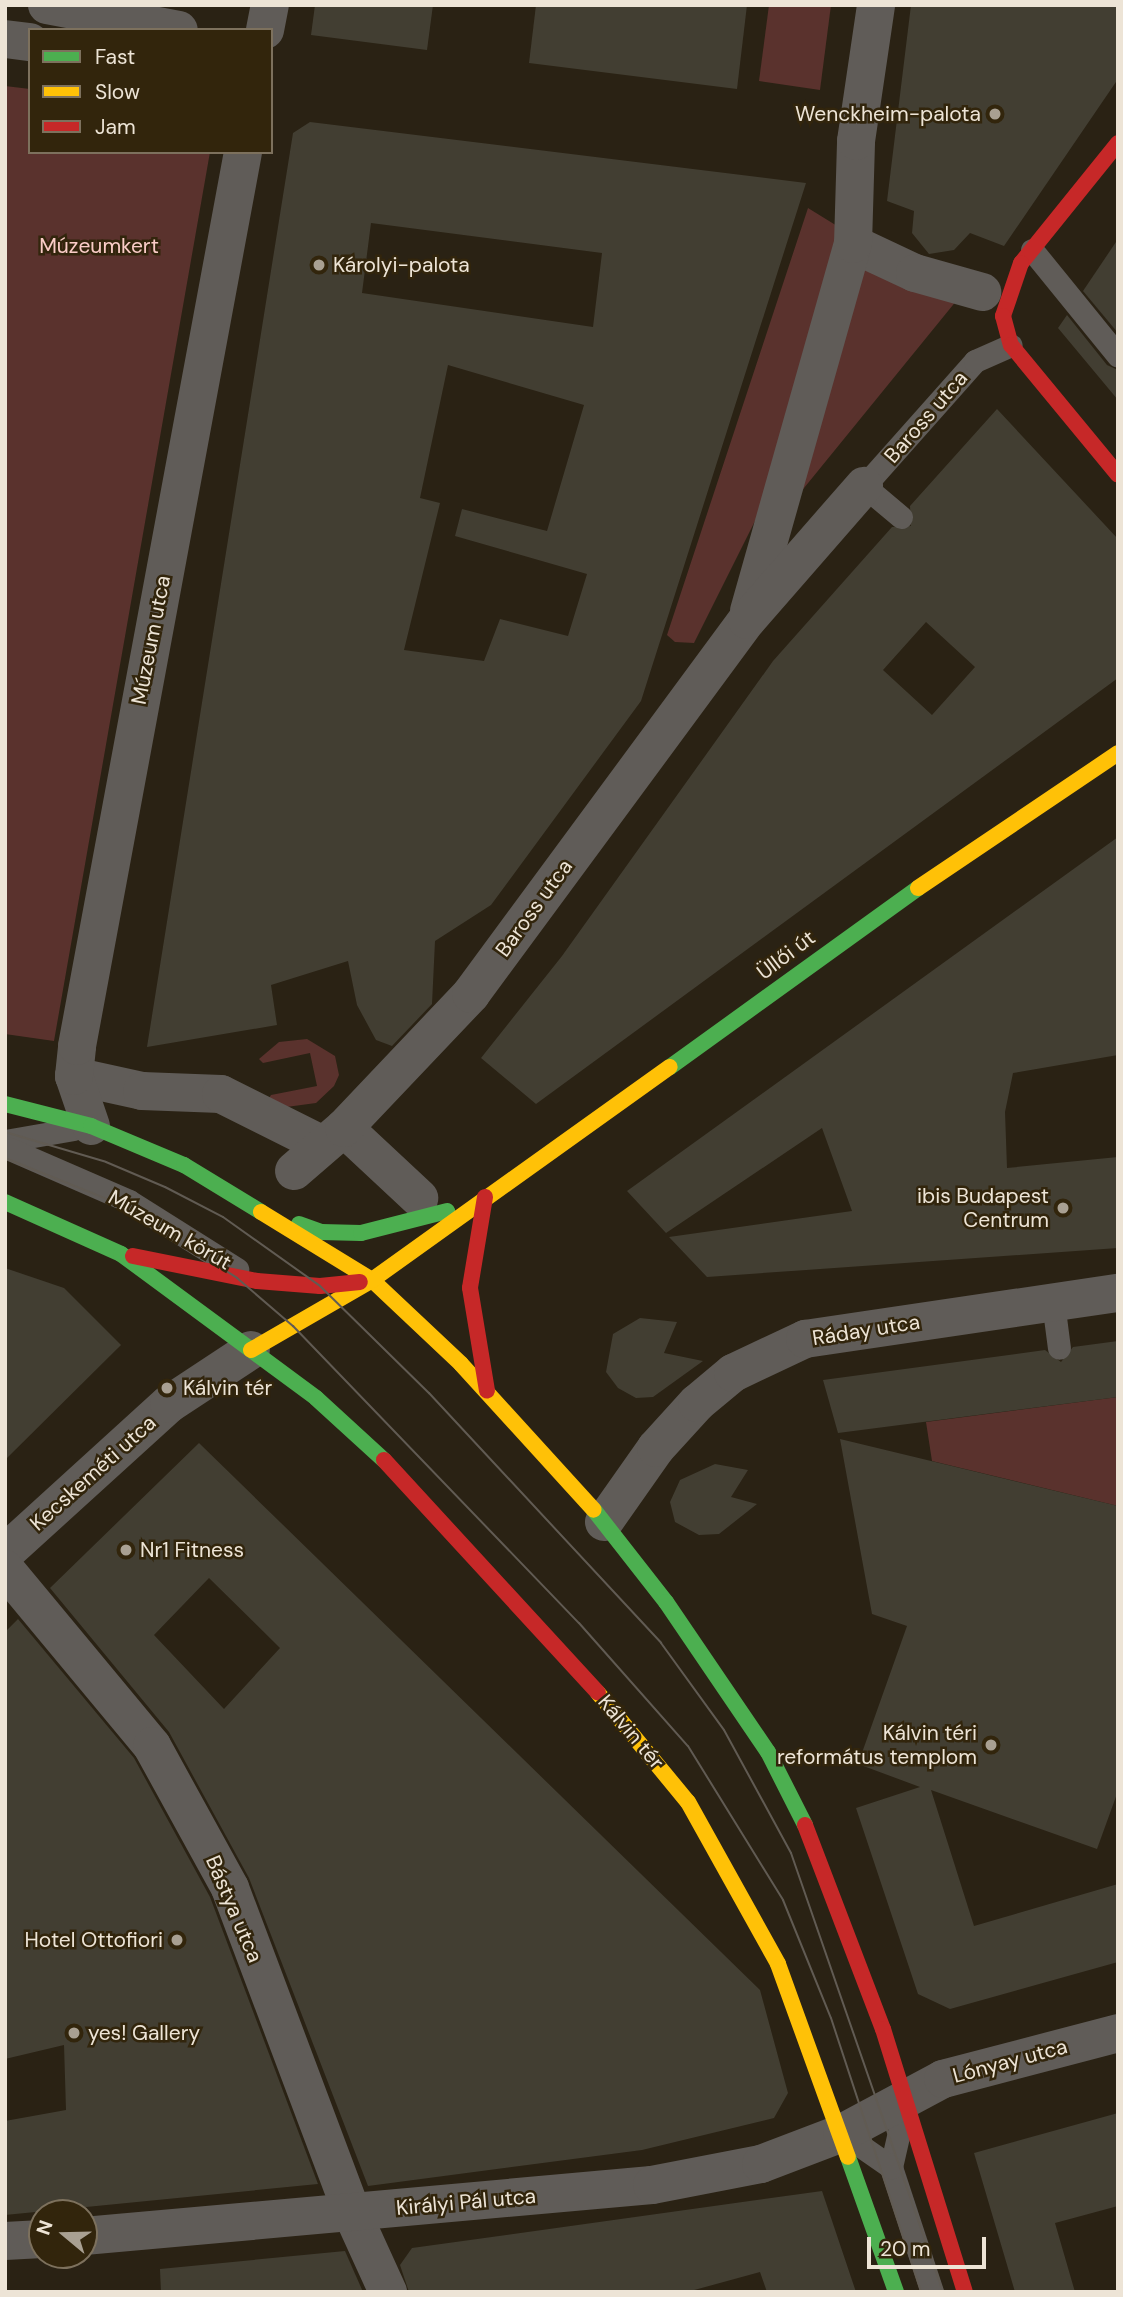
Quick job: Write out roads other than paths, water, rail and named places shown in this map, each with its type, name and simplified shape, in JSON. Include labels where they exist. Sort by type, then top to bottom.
[{"type":"main road","points":[[1118,143],[1032,250],[1006,295],[1003,316],[1011,345],[1118,475]]},
{"type":"main road","name":"Üllői út","points":[[485,1197],[569,1143],[822,953],[1118,753]]},
{"type":"main road","points":[[5,1104],[91,1126],[184,1165],[271,1214],[372,1280],[487,1391],[604,1522],[666,1602],[768,1752],[798,1806],[906,2100],[965,2292]]},
{"type":"main road","points":[[271,1214],[321,1232],[361,1233],[408,1225],[485,1197]]},
{"type":"main road","points":[[251,1350],[372,1280],[485,1197]]},
{"type":"main road","points":[[485,1197],[470,1298],[487,1391]]},
{"type":"main road","points":[[5,1202],[121,1254],[257,1281],[320,1286],[372,1280]]},
{"type":"main road","name":"Kálvin tér","points":[[121,1254],[251,1350],[370,1447],[556,1642],[688,1802],[778,1964],[842,2133],[896,2292]]},
{"type":"street","points":[[47,5],[168,28]]},
{"type":"street","points":[[265,28],[270,5]]},
{"type":"street","name":"Baross utca","points":[[747,620],[853,244],[856,141],[876,5]]},
{"type":"street","points":[[5,39],[28,42]]},
{"type":"street","name":"Múzeum utca","points":[[91,1126],[74,1076],[243,154]]},
{"type":"street","points":[[853,244],[915,273],[982,292]]},
{"type":"street","name":"Baross utca","points":[[294,1171],[334,1136],[471,994],[747,620],[864,486]]},
{"type":"street","points":[[74,1076],[142,1091],[221,1094],[334,1136],[419,1198]]},
{"type":"street","name":"Ráday utca","points":[[604,1522],[656,1448],[696,1403],[756,1362],[805,1339],[1118,1293]]},
{"type":"street","name":"Kecskeméti utca","points":[[5,1553],[169,1404],[251,1350]]},
{"type":"street","name":"Bástya utca","points":[[5,1569],[152,1746],[230,1888],[352,2213],[388,2292]]},
{"type":"street","name":"Lónyay utca","points":[[842,2133],[943,2078],[1118,2033]]},
{"type":"street","name":"Királyi Pál utca","points":[[98,2235],[652,2185],[761,2164],[842,2133]]},
{"type":"street","points":[[5,2241],[28,2240]]},
{"type":"lane","points":[[1032,250],[1118,356]]},
{"type":"lane","name":"Baross utca","points":[[864,486],[975,361],[1011,345]]},
{"type":"lane","points":[[864,486],[901,517]]},
{"type":"lane","points":[[5,1141],[91,1126]]},
{"type":"lane","name":"Múzeum körút","points":[[5,1147],[129,1202],[257,1281]]},
{"type":"lane","points":[[1053,1302],[1059,1348]]},
{"type":"lane","points":[[906,2100],[891,2167],[932,2292]]},
{"type":"lane","points":[[842,2133],[891,2167]]},
{"type":"tram line","points":[[5,1132],[106,1162],[165,1187],[223,1217],[320,1286],[429,1393],[661,1643],[724,1730],[791,1853],[943,2292]]},
{"type":"tram line","points":[[5,1158],[127,1207],[237,1278],[293,1326],[579,1623],[688,1746],[783,1900],[831,2018],[921,2292]]},
{"type":"place","name":"Wenckheim-palota","points":[[995,114]]},
{"type":"place","name":"Károlyi-palota","points":[[319,265]]},
{"type":"place","name":"ibis Budapest Centrum","points":[[1063,1208]]},
{"type":"place","name":"Kálvin tér","points":[[167,1388]]},
{"type":"place","name":"Nr1 Fitness","points":[[126,1550]]},
{"type":"place","name":"Kálvin téri református templom","points":[[991,1745]]},
{"type":"place","name":"Hotel Ottofiori","points":[[177,1940]]},
{"type":"place","name":"yes! Gallery","points":[[74,2033]]},
{"type":"park label","name":"Múzeumkert","points":[[99,246]]}]
